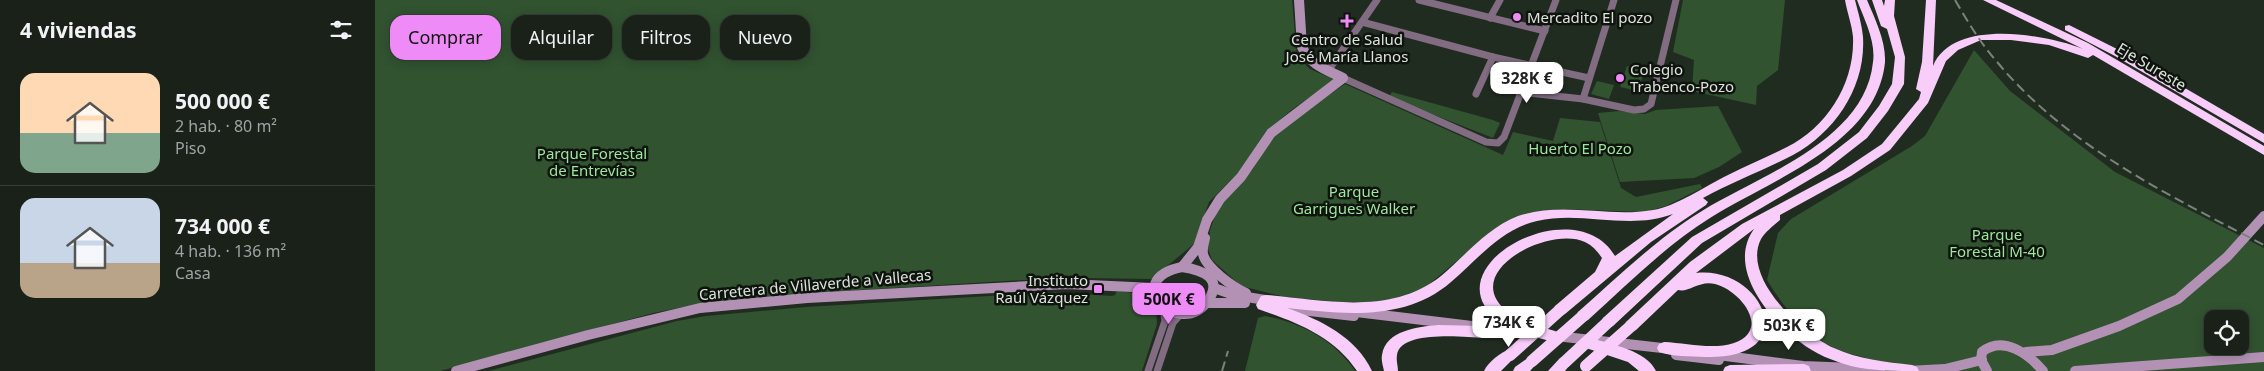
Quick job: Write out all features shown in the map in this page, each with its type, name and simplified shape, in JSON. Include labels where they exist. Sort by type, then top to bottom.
[{"type":"highway","points":[[1492,369],[1599,277],[1690,209],[1794,149],[1827,125],[1846,96],[1854,76],[1857,36],[1848,0]]},
{"type":"highway","points":[[1520,371],[1677,234],[1714,210],[1803,160],[1845,129],[1865,104],[1876,78],[1879,62],[1876,40],[1862,0]]},
{"type":"highway","points":[[1877,0],[1891,41],[1893,66],[1884,108]]},
{"type":"highway","points":[[1560,367],[1697,240],[1822,167],[1863,135],[1884,108],[1898,84],[1899,57],[1889,16],[1890,0]]},
{"type":"highway","points":[[1913,113],[1925,78],[1931,0]]},
{"type":"highway","points":[[1981,0],[2020,14]]},
{"type":"highway","points":[[1988,0],[2020,14]]},
{"type":"highway","points":[[1999,0],[2054,24],[2138,66]]},
{"type":"highway","points":[[2009,0],[2092,39],[2138,66]]},
{"type":"highway","name":"Eje Sureste","points":[[2020,14],[2111,60],[2264,151]]},
{"type":"highway","points":[[1583,368],[1695,266],[1747,227],[1847,173],[1886,147],[1924,100],[1941,59],[1954,48],[1981,39],[2020,38],[2071,48],[2108,64],[2198,113]]},
{"type":"highway","name":"Eje Sureste","points":[[2138,66],[2264,139]]},
{"type":"highway","points":[[1265,303],[1372,309],[1397,306],[1426,293],[1495,236],[1523,220],[1562,213],[1627,217],[1655,215],[1794,149]]},
{"type":"highway","points":[[1808,193],[1767,224],[1757,234],[1752,244],[1750,258],[1760,287],[1784,319],[1817,346],[1856,362],[1912,371]]},
{"type":"highway","points":[[1550,335],[1514,324],[1491,306],[1487,296],[1488,278],[1497,261],[1528,244],[1550,236],[1573,234],[1593,238],[1607,252],[1608,262],[1599,277]]},
{"type":"highway","points":[[1648,310],[1689,280],[1703,277],[1720,279],[1733,286],[1746,295],[1756,307],[1759,318],[1759,330],[1752,340],[1741,347],[1725,351],[1664,348]]},
{"type":"highway","points":[[1265,303],[1321,327],[1352,352],[1365,371]]},
{"type":"highway","points":[[1391,371],[1390,355],[1395,344],[1404,337],[1431,330],[1483,332]]},
{"type":"highway","points":[[1591,344],[1633,358],[1649,371]]},
{"type":"highway","points":[[1730,371],[1804,370]]},
{"type":"main road","points":[[1183,267],[1198,247],[1207,220],[1220,199],[1241,178],[1271,133],[1343,78],[1313,63],[1305,54],[1299,0]]},
{"type":"main road","points":[[2025,352],[2052,350],[2119,326],[2178,299],[2227,258],[2264,216]]},
{"type":"main road","points":[[1207,220],[1203,254],[1209,264],[1238,291],[1265,303]]},
{"type":"main road","points":[[1198,247],[1201,270]]},
{"type":"main road","points":[[1208,303],[1213,296],[1214,288],[1208,274],[1201,270],[1183,267],[1164,274],[1154,288],[1154,296],[1157,303],[1163,309],[1181,314],[1191,312],[1208,303],[1265,303],[1664,348],[1803,366],[1941,371],[1965,367],[1982,360]]},
{"type":"main road","name":"Carretera de Villaverde a Vallecas","points":[[455,371],[588,335],[700,308],[807,298],[1067,284],[1154,288]]},
{"type":"main road","points":[[1214,288],[1265,303],[1483,332],[1811,371]]},
{"type":"main road","points":[[1987,371],[1982,360],[1983,353],[1992,345],[2008,345],[2025,352],[2039,364],[2043,371]]},
{"type":"main road","points":[[2075,371],[2264,357]]},
{"type":"street","points":[[1328,71],[1377,0]]},
{"type":"street","points":[[1419,0],[1545,31]]},
{"type":"street","points":[[1490,18],[1499,0]]},
{"type":"street","points":[[1343,78],[1486,142],[1498,143],[1503,137],[1556,0]]},
{"type":"street","points":[[1583,99],[1614,0]]},
{"type":"street","points":[[1520,92],[1583,99],[1634,110],[1644,109],[1651,104],[1676,0]]},
{"type":"street","points":[[1362,22],[1493,56],[1589,78]]},
{"type":"street","points":[[1476,94],[1493,56]]},
{"type":"street","points":[[1148,371],[1165,321],[1163,309]]},
{"type":"street","points":[[1157,371],[1173,324],[1181,314]]},
{"type":"green space","name":"Parque Forestal de Entrevías","points":[[375,0],[1292,0],[1297,57],[1310,69],[1335,80],[1294,108],[1266,131],[1239,172],[1209,202],[1194,244],[1151,279],[1023,280],[828,292],[705,303],[653,313],[440,371],[375,371]]},
{"type":"green space","points":[[1683,0],[1785,0],[1778,70],[1757,86],[1756,105],[1692,91],[1694,60],[1673,52]]},
{"type":"green space","name":"Parque Forestal M-40","points":[[1974,50],[2010,91],[2115,172],[2264,248],[2264,371],[1882,371],[1878,361],[1844,352],[1823,342],[1796,319],[1780,300],[1767,280],[1778,233],[1791,219],[1912,146],[1925,136]]},
{"type":"green space","points":[[1627,66],[1645,70],[1638,91],[1620,87]]},
{"type":"green space","points":[[1597,81],[1614,85],[1609,99],[1591,94]]},
{"type":"green space","name":"Parque Garrigues Walker","points":[[1345,84],[1503,155],[1513,132],[1553,141],[1560,118],[1600,122],[1621,188],[1636,197],[1700,184],[1702,188],[1666,206],[1645,212],[1560,209],[1540,211],[1515,218],[1471,249],[1427,286],[1407,297],[1379,302],[1338,302],[1285,297],[1241,286],[1212,260],[1208,249],[1210,230],[1216,213],[1224,200],[1253,169],[1268,142],[1282,127]]},
{"type":"green space","points":[[1392,92],[1500,123],[1493,138],[1389,97]]},
{"type":"green space","points":[[1718,106],[1742,152],[1719,167],[1694,178],[1620,182],[1598,113],[1620,111],[1645,114],[1656,110]]},
{"type":"green space","points":[[1117,291],[1138,295],[1156,307],[1157,324],[1142,371],[488,371],[677,321],[706,316],[806,307],[1053,292],[1112,296]]},
{"type":"green space","points":[[1265,316],[1292,323],[1316,334],[1337,350],[1355,371],[1245,371],[1258,318]]},
{"type":"railway","points":[[1955,0],[1975,33],[1992,56],[2025,93],[2055,120],[2122,167],[2157,188],[2264,245]]},
{"type":"railway","points":[[1222,371],[1228,351]]},
{"type":"place","name":"Mercadito El pozo","points":[[1517,17]]},
{"type":"place","name":"Centro de Salud José María Llanos","points":[[1347,21]]},
{"type":"place","name":"Colegio Trabenco-Pozo","points":[[1620,78]]},
{"type":"place","name":"Instituto Raúl Vázquez","points":[[1098,289]]},
{"type":"park label","name":"Huerto El Pozo","points":[[1580,148]]}]
